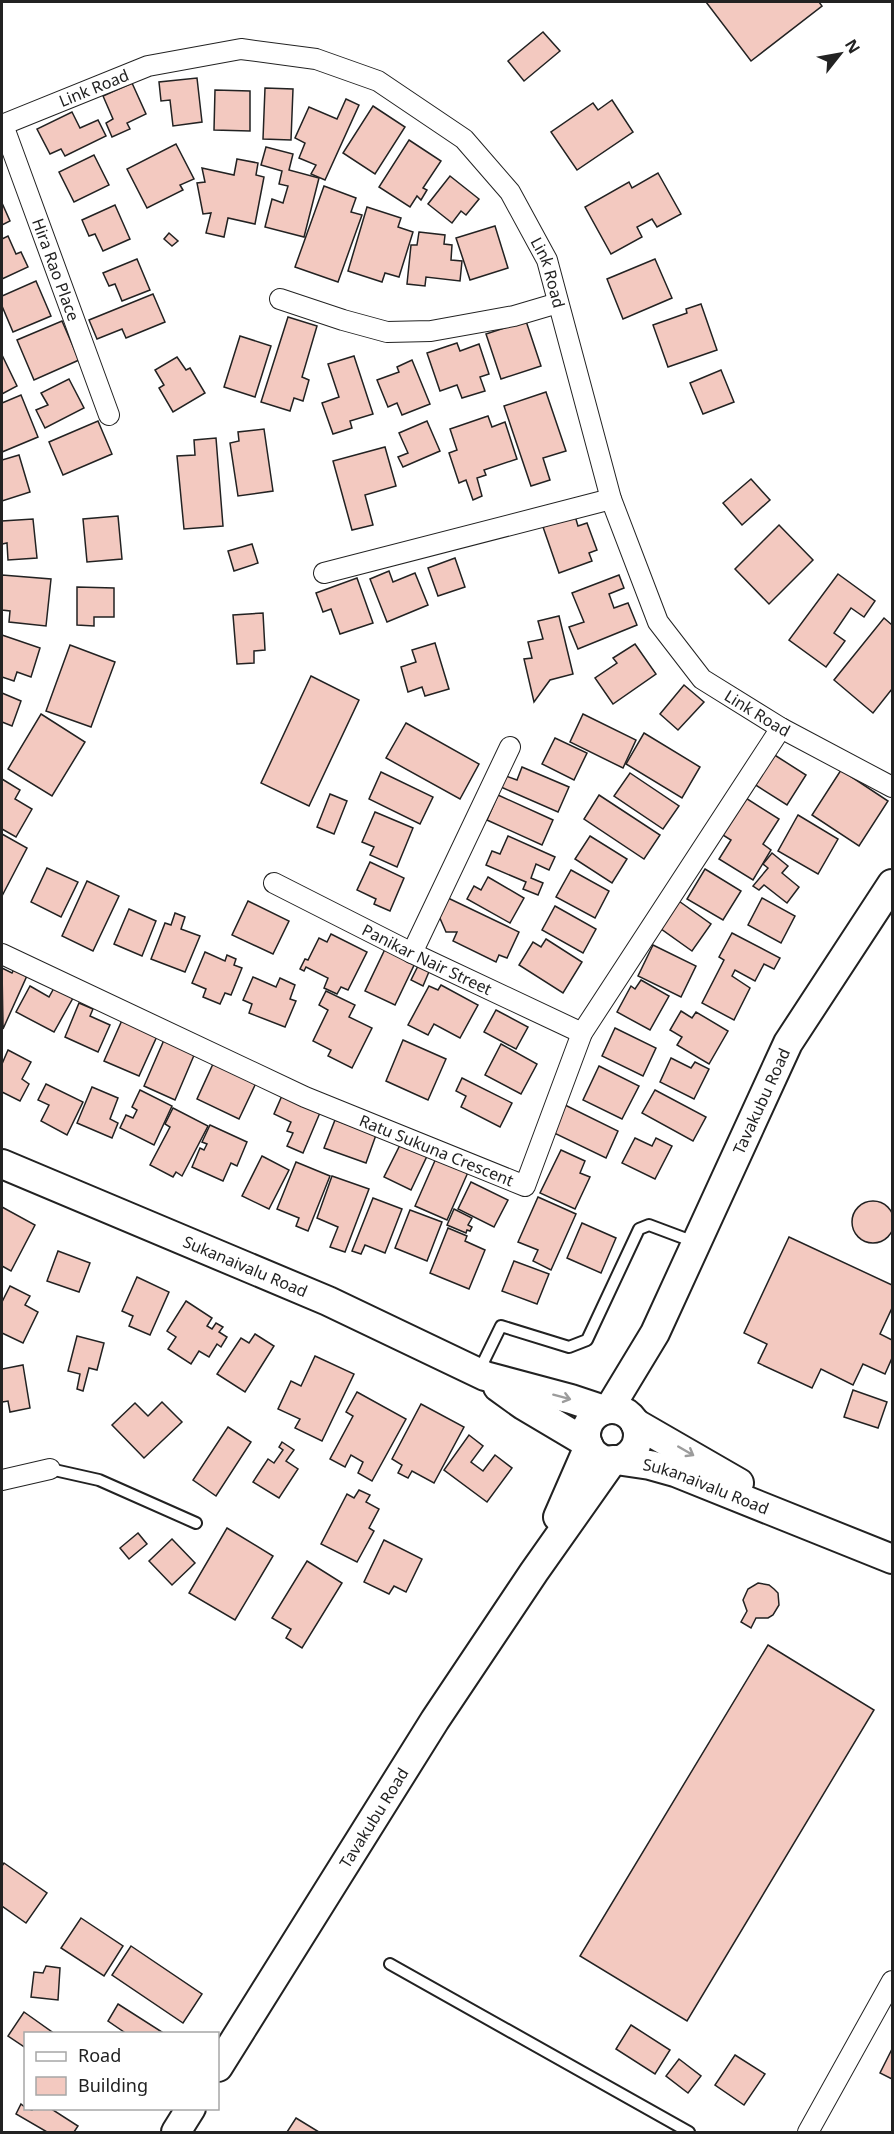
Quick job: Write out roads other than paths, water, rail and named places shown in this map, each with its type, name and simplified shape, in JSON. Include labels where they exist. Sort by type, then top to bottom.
[{"type":"main road","name":"Tavakubu Road","points":[[620,1416],[655,1333],[788,1043],[892,884]]},
{"type":"main road","name":"Sukanaivalu Road","points":[[2,1164],[328,1301],[481,1375],[571,1399],[620,1416],[726,1474],[794,1518]]},
{"type":"main road","name":"Sukanaivalu Road","points":[[481,1375],[505,1393],[588,1445]]},
{"type":"main road","points":[[595,1415],[620,1416],[638,1433],[637,1442],[632,1450],[625,1457],[615,1460],[604,1459],[596,1455],[588,1445],[586,1433],[595,1415]]},
{"type":"main road","name":"Tavakubu Road","points":[[534,1572],[588,1445]]},
{"type":"main road","name":"Tavakubu Road","points":[[219,2065],[435,1720],[534,1572],[615,1460]]},
{"type":"main road","name":"Sukanaivalu Road","points":[[615,1460],[650,1465],[675,1472],[892,1559]]},
{"type":"main road","points":[[176,2133],[190,2110]]},
{"type":"street","name":"Link Road","points":[[2,125],[148,66],[241,49],[316,59],[378,81],[464,140],[510,192],[546,260],[611,499],[658,622],[702,679],[781,729],[892,787]]},
{"type":"street","name":"Hira Rao Place","points":[[2,125],[109,415]]},
{"type":"street","points":[[280,299],[387,332],[431,331],[514,316],[558,303]]},
{"type":"street","points":[[324,573],[611,499]]},
{"type":"street","name":"Ratu Sukuna Crescent","points":[[2,954],[305,1097],[525,1186],[582,1033],[781,729]]},
{"type":"street","points":[[412,953],[510,747]]},
{"type":"street","name":"Panikar Nair Street","points":[[274,883],[412,953],[582,1033]]},
{"type":"street","points":[[2,1480],[50,1469]]},
{"type":"street","points":[[808,2133],[892,1981]]},
{"type":"lane","points":[[481,1375],[501,1326],[569,1347],[587,1340],[639,1229],[649,1225],[698,1243]]},
{"type":"lane","points":[[50,1469],[99,1480],[196,1522]]},
{"type":"lane","points":[[390,1964],[689,2133]]}]
